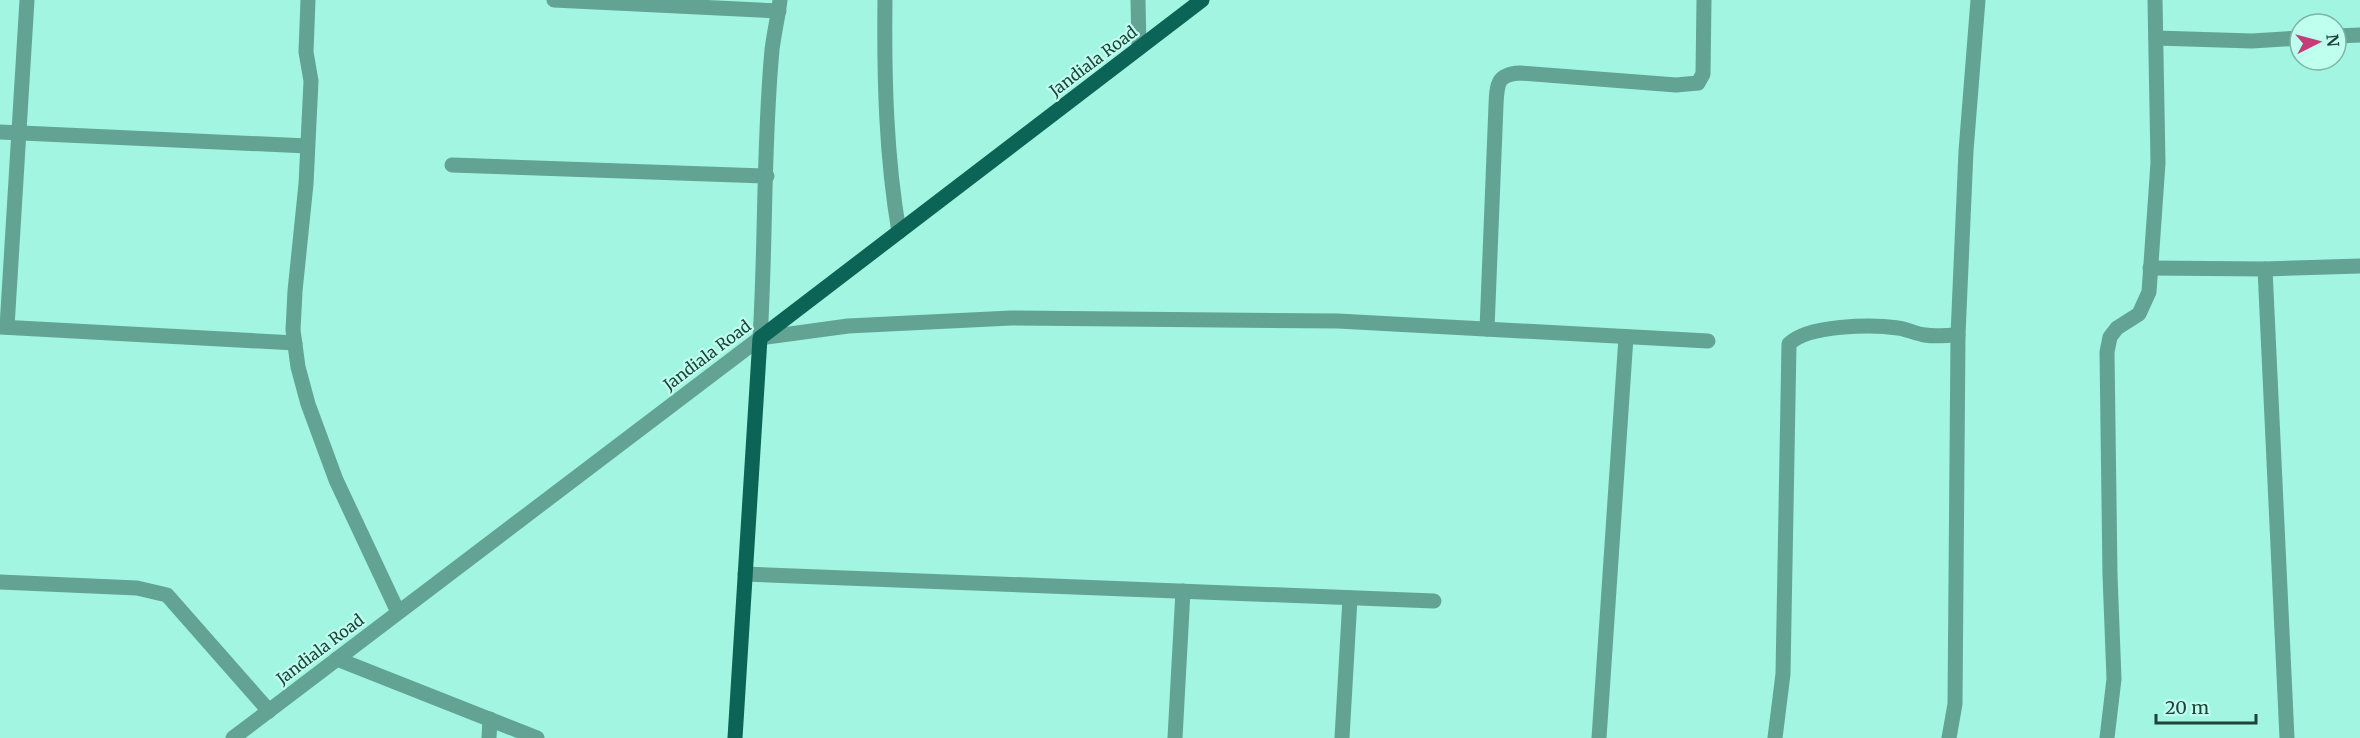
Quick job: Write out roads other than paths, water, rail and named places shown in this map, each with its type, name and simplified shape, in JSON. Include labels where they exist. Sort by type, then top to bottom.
[{"type":"main road","name":"Jandiala Road","points":[[760,338],[1202,0]]},
{"type":"main road","points":[[735,738],[760,338]]},
{"type":"street","points":[[27,0],[20,133],[3,327],[295,343]]},
{"type":"street","points":[[308,0],[306,52],[311,81],[306,184],[295,291],[295,343],[298,367],[308,404],[336,480],[398,612]]},
{"type":"street","points":[[554,0],[779,5],[772,49],[760,338],[848,326],[1011,318],[1338,321],[1708,342]]},
{"type":"street","points":[[885,0],[884,59],[887,112],[892,191],[899,232]]},
{"type":"street","points":[[1138,0],[1139,48]]},
{"type":"street","points":[[1487,329],[1496,105],[1502,77],[1508,73],[1520,73],[1676,85],[1698,83],[1703,74],[1704,0]]},
{"type":"street","points":[[1949,738],[1955,704],[1958,335],[1966,151],[1978,0]]},
{"type":"street","points":[[2107,738],[2114,679],[2107,352],[2110,337],[2117,328],[2139,315],[2149,292],[2158,163],[2155,0]]},
{"type":"street","points":[[2156,38],[2288,38]]},
{"type":"street","points":[[0,132],[307,146]]},
{"type":"street","points":[[452,165],[767,176]]},
{"type":"street","points":[[2150,268],[2360,266]]},
{"type":"street","points":[[2265,268],[2287,738]]},
{"type":"street","points":[[1775,738],[1783,674],[1789,345],[1795,338],[1821,330],[1880,326],[1899,328],[1924,335],[1958,335]]},
{"type":"street","points":[[1599,738],[1626,337]]},
{"type":"street","name":"Jandiala Road","points":[[233,738],[760,338]]},
{"type":"street","points":[[745,574],[1434,601]]},
{"type":"street","points":[[0,582],[137,588],[166,595],[269,711]]},
{"type":"street","points":[[1174,738],[1183,591]]},
{"type":"street","points":[[1342,738],[1350,598]]},
{"type":"street","points":[[337,659],[537,738]]},
{"type":"street","points":[[489,738],[490,719]]}]
